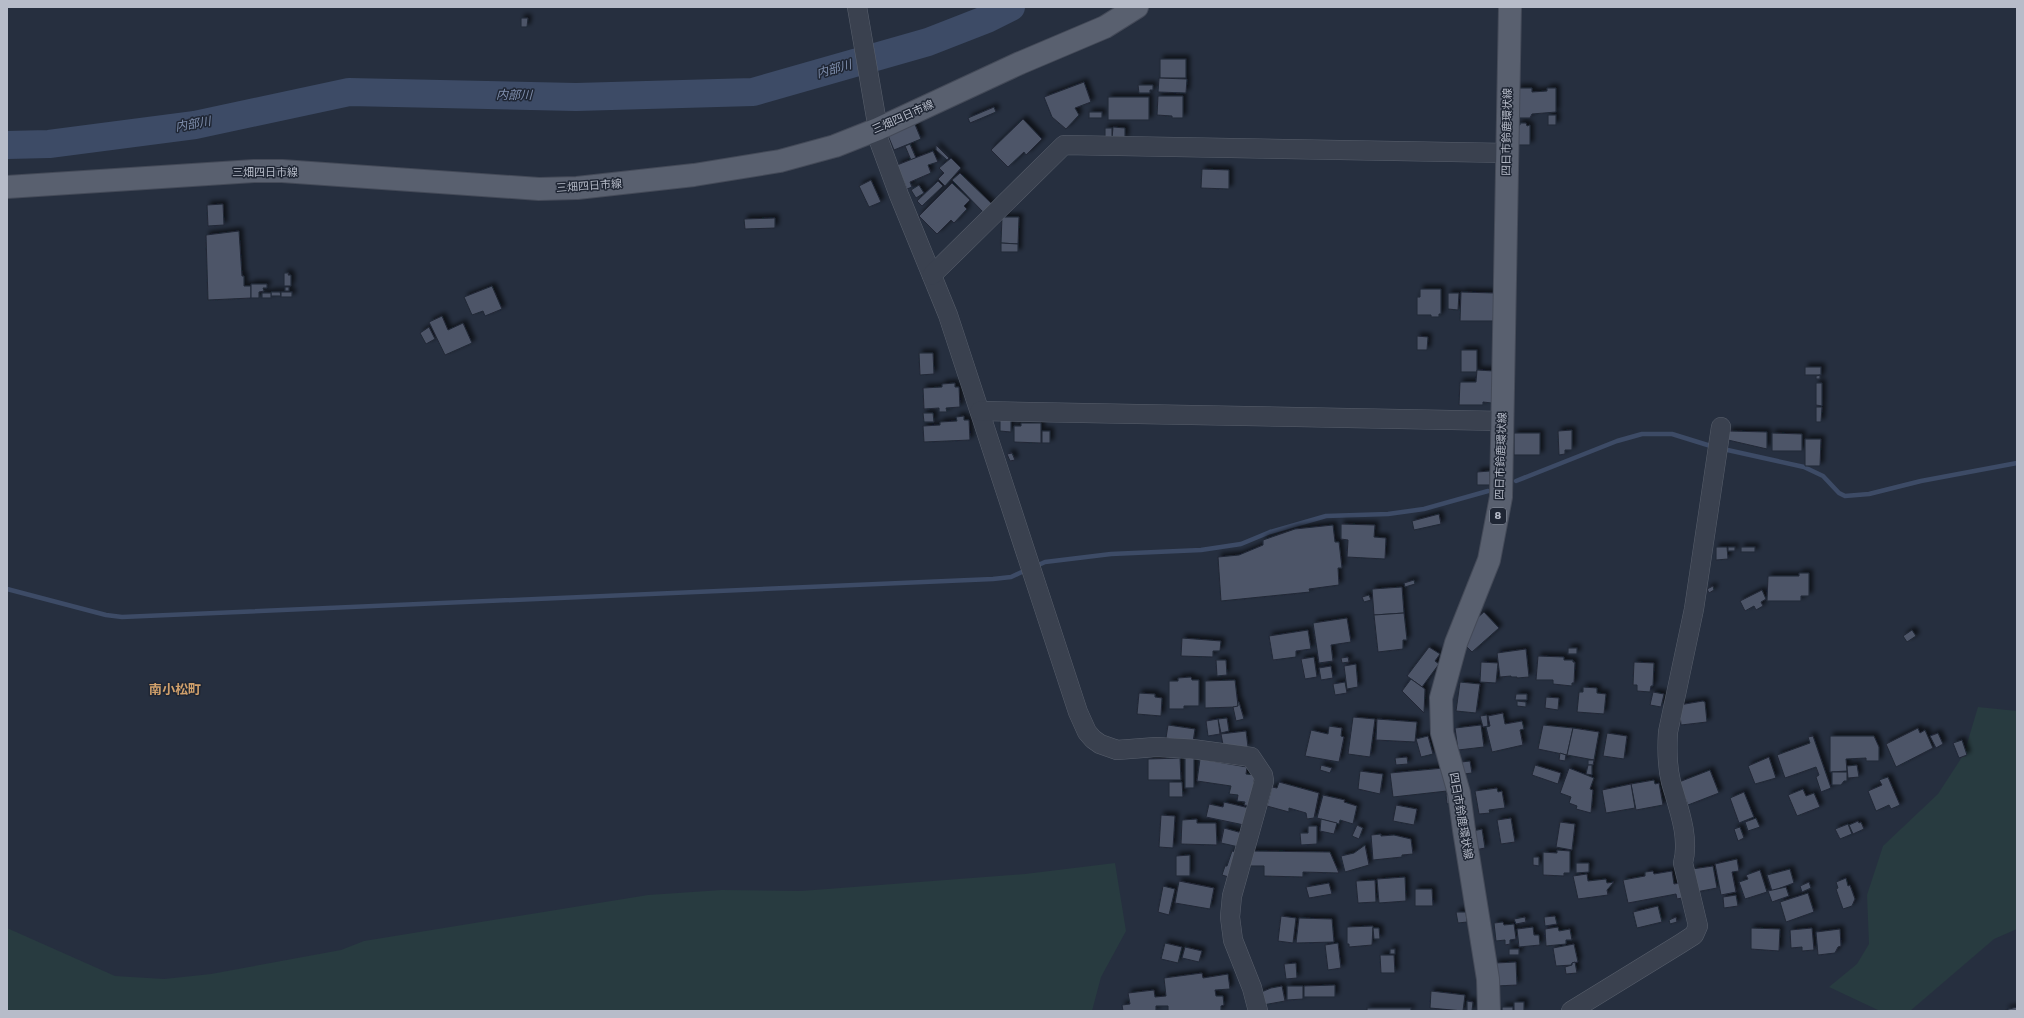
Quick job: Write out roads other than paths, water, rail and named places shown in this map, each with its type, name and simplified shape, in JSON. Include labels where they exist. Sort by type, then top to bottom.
[{"type":"main road","name":"三畑四日市線","points":[[7,187],[282,170],[539,189],[577,188],[694,175],[780,161],[835,146],[876,129],[1020,63],[1105,27],[1137,7]]},
{"type":"main road","name":"四日市鈴鹿環状線","points":[[1489,1011],[1488,979],[1459,793],[1442,733],[1441,698],[1447,671],[1456,643],[1489,560],[1501,497],[1510,7]]},
{"type":"street","points":[[858,11],[876,129],[948,315],[1078,712],[1087,732],[1100,744],[1117,750],[1156,747],[1192,749],[1251,757],[1263,775],[1264,781],[1232,896],[1230,917],[1232,940],[1252,988],[1258,1011]]},
{"type":"street","points":[[932,275],[1064,144],[1507,153]]},
{"type":"street","points":[[980,411],[1503,421]]},
{"type":"street","points":[[1571,1011],[1694,935],[1698,926],[1683,863],[1686,854],[1682,821],[1671,780],[1667,752],[1668,732],[1694,609],[1720,441]]},
{"type":"waterway","name":"内部川","points":[[7,145],[49,144],[195,125],[349,92],[576,97],[753,92],[928,42],[987,19],[1011,7]]},
{"type":"waterway","points":[[1516,481],[1617,441],[1642,434],[1672,434],[1714,447]]},
{"type":"waterway","points":[[1723,449],[1804,467],[1823,476],[1839,493],[1845,496],[1869,494],[1921,481],[2017,463]]},
{"type":"waterway","points":[[1034,567],[1045,562],[1111,554],[1201,550],[1241,544],[1270,532],[1326,516],[1388,514],[1424,509],[1488,491]]},
{"type":"waterway","points":[[7,589],[106,615],[122,617],[993,579],[1011,577],[1028,569]]},
{"type":"district","name":"南小松町","points":[[175,689]]}]
